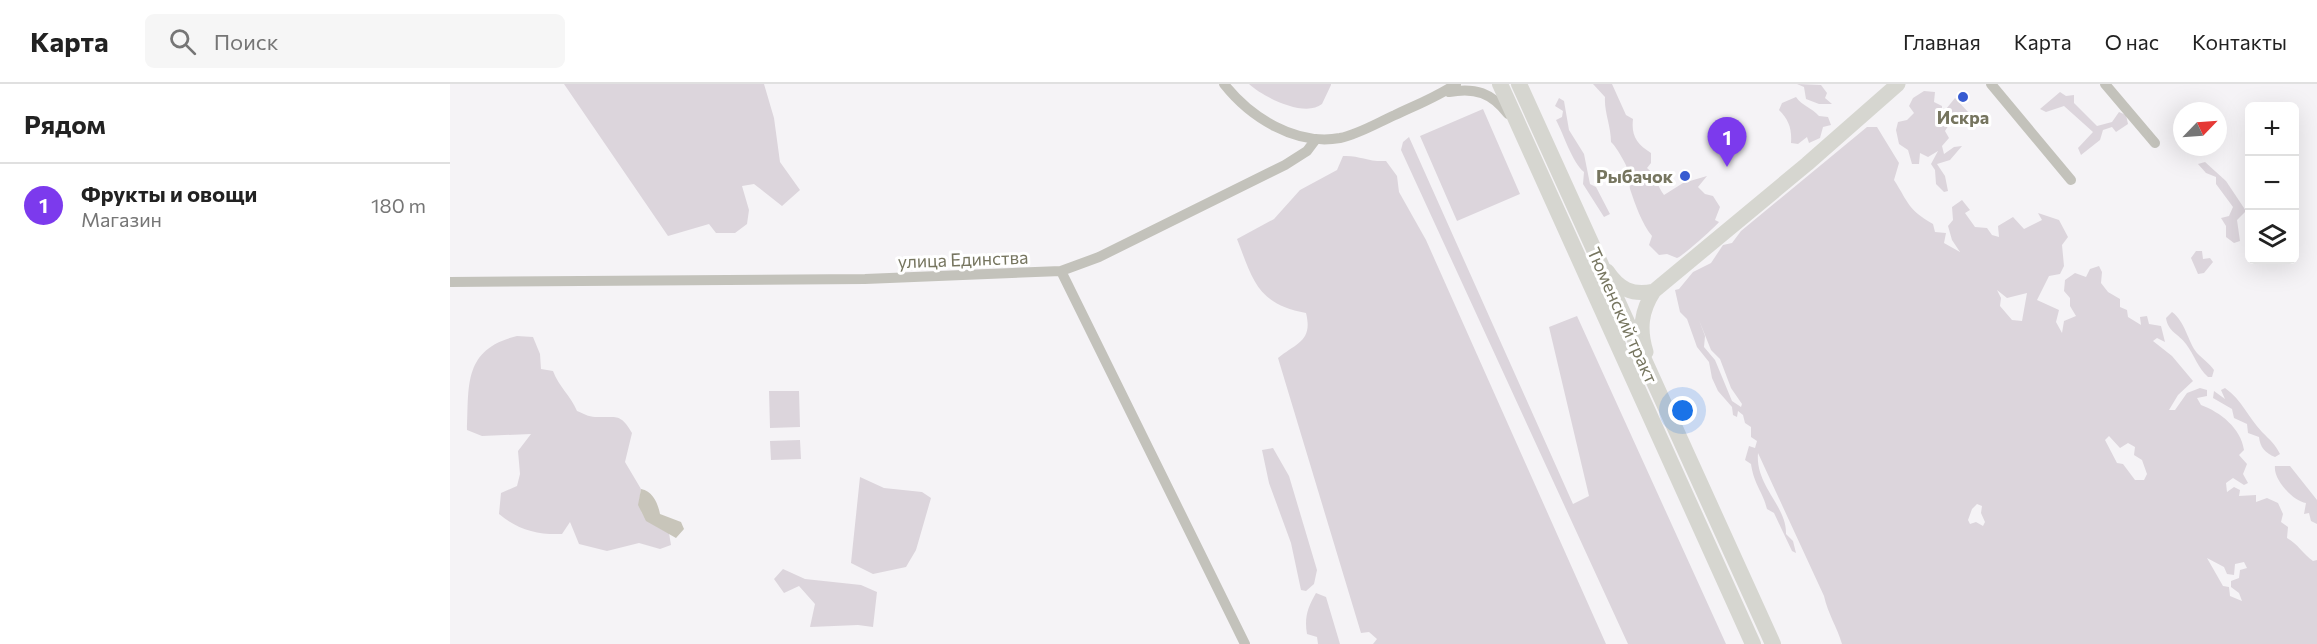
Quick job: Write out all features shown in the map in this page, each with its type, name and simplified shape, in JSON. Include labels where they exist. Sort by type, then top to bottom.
[{"type":"main road","name":"Тюменский тракт","points":[[1500,84],[1753,644]]},
{"type":"main road","name":"Тюменский тракт","points":[[1519,84],[1773,644]]},
{"type":"street","points":[[1224,84],[1246,107],[1268,122],[1293,134],[1316,139],[1342,137],[1355,133],[1443,93],[1456,84]]},
{"type":"street","points":[[1663,402],[1641,334],[1642,317],[1654,291],[1807,164],[1898,84]]},
{"type":"street","points":[[1991,84],[2071,180]]},
{"type":"street","points":[[2105,84],[2155,143]]},
{"type":"street","points":[[1443,93],[1470,89],[1486,94],[1503,108],[1523,135]]},
{"type":"street","name":"улица Единства","points":[[450,282],[865,279],[1061,271],[1100,257],[1292,161],[1307,151],[1316,139]]},
{"type":"street","points":[[1595,252],[1622,288],[1635,293],[1654,291]]},
{"type":"street","points":[[1061,271],[1245,644]]},
{"type":"shaded area","points":[[564,84],[764,84],[774,118],[780,162],[800,190],[782,206],[754,184],[742,186],[749,210],[747,224],[735,233],[716,233],[709,224],[668,236]]},
{"type":"shaded area","points":[[1249,84],[1331,85],[1322,104],[1315,108],[1305,109],[1274,100]]},
{"type":"shaded area","points":[[1593,84],[1612,84],[1626,115],[1633,119],[1636,139],[1651,153],[1651,163],[1647,168],[1664,195],[1683,183],[1707,176],[1698,187],[1705,194],[1713,196],[1720,207],[1715,220],[1719,222],[1677,258],[1667,254],[1659,255],[1649,245],[1652,236],[1634,201],[1630,189],[1629,171],[1611,142],[1605,97]]},
{"type":"shaded area","points":[[1797,84],[1821,85],[1827,93],[1825,98],[1832,104],[1819,104],[1806,99],[1804,87]]},
{"type":"shaded area","points":[[1924,91],[1935,92],[1934,102],[1942,106],[1942,114],[1955,98],[1969,113],[1964,119],[1952,120],[1945,131],[1949,138],[1942,146],[1944,154],[1954,147],[1962,146],[1950,160],[1937,164],[1945,176],[1948,191],[1944,192],[1936,184],[1935,170],[1931,164],[1938,151],[1928,157],[1920,153],[1919,164],[1912,164],[1908,150],[1899,144],[1896,130],[1898,122],[1907,120],[1914,113],[1909,106],[1913,98]]},
{"type":"shaded area","points":[[2060,92],[2066,96],[2074,95],[2074,103],[2097,126],[2112,122],[2119,112],[2126,115],[2128,124],[2116,132],[2112,127],[2103,130],[2100,140],[2081,155],[2078,148],[2093,132],[2064,106],[2046,112],[2040,109]]},
{"type":"shaded area","points":[[1796,97],[1819,116],[1828,117],[1831,125],[1823,127],[1820,138],[1809,143],[1807,137],[1798,144],[1791,143],[1789,125],[1779,110],[1782,103]]},
{"type":"shaded area","points":[[1559,98],[1564,101],[1569,130],[1584,154],[1590,184],[1596,187],[1610,214],[1604,217],[1583,184],[1584,172],[1572,155],[1556,120],[1562,117],[1563,111],[1555,106]]},
{"type":"shaded area","points":[[1483,109],[1520,194],[1457,221],[1420,136]]},
{"type":"shaded area","points":[[1867,127],[1877,127],[1899,163],[1894,180],[1909,205],[1933,224],[1935,232],[1946,233],[1944,243],[1960,252],[1952,240],[1948,226],[1953,220],[1952,207],[1962,200],[1970,210],[1965,213],[1975,227],[1987,228],[1992,235],[1999,237],[1998,226],[2013,217],[2024,229],[2042,220],[2038,213],[2059,220],[2068,237],[2062,245],[2064,266],[2060,274],[2049,276],[2037,300],[2059,310],[2056,322],[2062,333],[2064,321],[2076,316],[2070,306],[2070,298],[2064,291],[2065,280],[2075,273],[2086,277],[2090,269],[2099,266],[2102,272],[2101,283],[2108,292],[2120,299],[2120,307],[2127,310],[2128,317],[2141,325],[2140,317],[2147,316],[2149,324],[2161,326],[2165,342],[2157,338],[2153,341],[2172,356],[2193,381],[2178,395],[2169,410],[2175,410],[2187,393],[2200,388],[2207,390],[2207,396],[2197,398],[2201,405],[2215,412],[2234,428],[2244,450],[2239,455],[2247,464],[2243,474],[2248,483],[2244,485],[2233,478],[2226,483],[2227,492],[2234,487],[2240,490],[2239,496],[2256,495],[2256,502],[2267,498],[2278,503],[2283,514],[2281,522],[2288,527],[2287,538],[2313,561],[2317,560],[2317,644],[1842,644],[1824,596],[1758,453],[1761,476],[1782,514],[1786,534],[1793,541],[1796,553],[1792,551],[1774,513],[1767,509],[1754,478],[1751,464],[1745,460],[1749,446],[1755,448],[1757,441],[1751,437],[1751,427],[1745,423],[1743,415],[1738,411],[1737,417],[1733,415],[1732,407],[1718,391],[1712,378],[1709,362],[1697,347],[1687,319],[1680,312],[1675,290],[1679,289],[1693,272],[1711,263],[1723,245],[1732,243],[1741,231]],"holes":[[[1997,290],[2007,298],[2027,293],[2022,321],[2012,320],[2000,306],[2001,298]],[[1699,320],[1711,350],[1720,359],[1731,388],[1742,404],[1741,407],[1732,401],[1715,360],[1704,347],[1705,336]],[[2109,436],[2120,448],[2128,443],[2135,447],[2134,455],[2142,460],[2147,474],[2144,480],[2135,480],[2123,464],[2117,463],[2105,440]],[[1977,504],[1982,506],[1981,513],[1985,522],[1983,526],[1976,522],[1970,524],[1968,520],[1972,509]],[[2207,558],[2224,567],[2227,574],[2234,575],[2235,564],[2244,562],[2247,568],[2240,570],[2239,578],[2231,581],[2231,587],[2239,593],[2242,601],[2230,596],[2229,587],[2223,586]]]},
{"type":"shaded area","points":[[1409,137],[1573,504],[1589,496],[1549,327],[1577,316],[1726,644],[1628,644],[1401,150],[1403,142]]},
{"type":"shaded area","points":[[1343,156],[1386,161],[1397,176],[1399,192],[1426,240],[1606,644],[1373,644],[1377,639],[1369,632],[1361,633],[1278,358],[1297,345],[1305,336],[1308,322],[1306,313],[1277,303],[1259,288],[1237,239],[1274,219],[1300,190],[1337,170]]},
{"type":"shaded area","points":[[2205,162],[2226,181],[2245,210],[2237,220],[2240,241],[2234,243],[2226,237],[2226,226],[2221,218],[2229,216],[2233,207],[2216,184],[2216,177],[2206,173],[2198,164]]},
{"type":"shaded area","points":[[2196,251],[2202,251],[2203,259],[2210,258],[2213,262],[2204,273],[2198,274],[2191,258]]},
{"type":"shaded area","points":[[2172,312],[2180,321],[2197,353],[2214,370],[2212,377],[2204,373],[2186,344],[2169,327],[2166,318]]},
{"type":"shaded area","points":[[517,336],[533,337],[540,354],[541,369],[553,371],[577,411],[593,417],[621,419],[628,426],[632,433],[625,462],[641,489],[642,512],[644,517],[654,525],[669,533],[671,545],[660,549],[639,543],[607,551],[579,544],[570,522],[562,534],[545,534],[521,528],[499,514],[501,493],[517,486],[520,474],[518,451],[531,434],[482,436],[467,430],[469,384],[472,371],[487,350],[499,342]]},
{"type":"shaded area","points":[[2225,388],[2236,398],[2280,454],[2275,457],[2266,452],[2259,437],[2248,433],[2247,424],[2234,418],[2232,409],[2213,398],[2214,391],[2225,399],[2221,390]]},
{"type":"shaded area","points":[[769,391],[799,391],[800,427],[770,428]]},
{"type":"shaded area","points":[[800,440],[801,459],[771,460],[770,441]]},
{"type":"shaded area","points":[[1273,448],[1289,476],[1317,570],[1314,584],[1306,591],[1301,590],[1291,543],[1269,483],[1262,450]]},
{"type":"shaded area","points":[[2275,466],[2290,466],[2317,500],[2317,524],[2311,521],[2309,513],[2304,514],[2306,503],[2295,498],[2285,489],[2277,477]]},
{"type":"shaded area","points":[[860,477],[884,488],[922,492],[931,498],[916,550],[906,567],[873,574],[851,563]]},
{"type":"shaded area","points":[[641,489],[652,495],[660,514],[681,522],[684,529],[676,538],[646,521],[638,505]]},
{"type":"shaded area","points":[[783,569],[805,579],[861,585],[877,592],[873,627],[858,625],[810,627],[815,604],[799,586],[784,593],[774,579]]},
{"type":"shaded area","points":[[1316,593],[1326,597],[1340,644],[1318,644],[1317,637],[1307,634],[1307,612]]},
{"type":"place","name":"Искра","points":[[1963,97]]},
{"type":"place","name":"Фрукты и овощи","points":[[1727,167]]},
{"type":"place","name":"Рыбачок","points":[[1685,176]]}]
